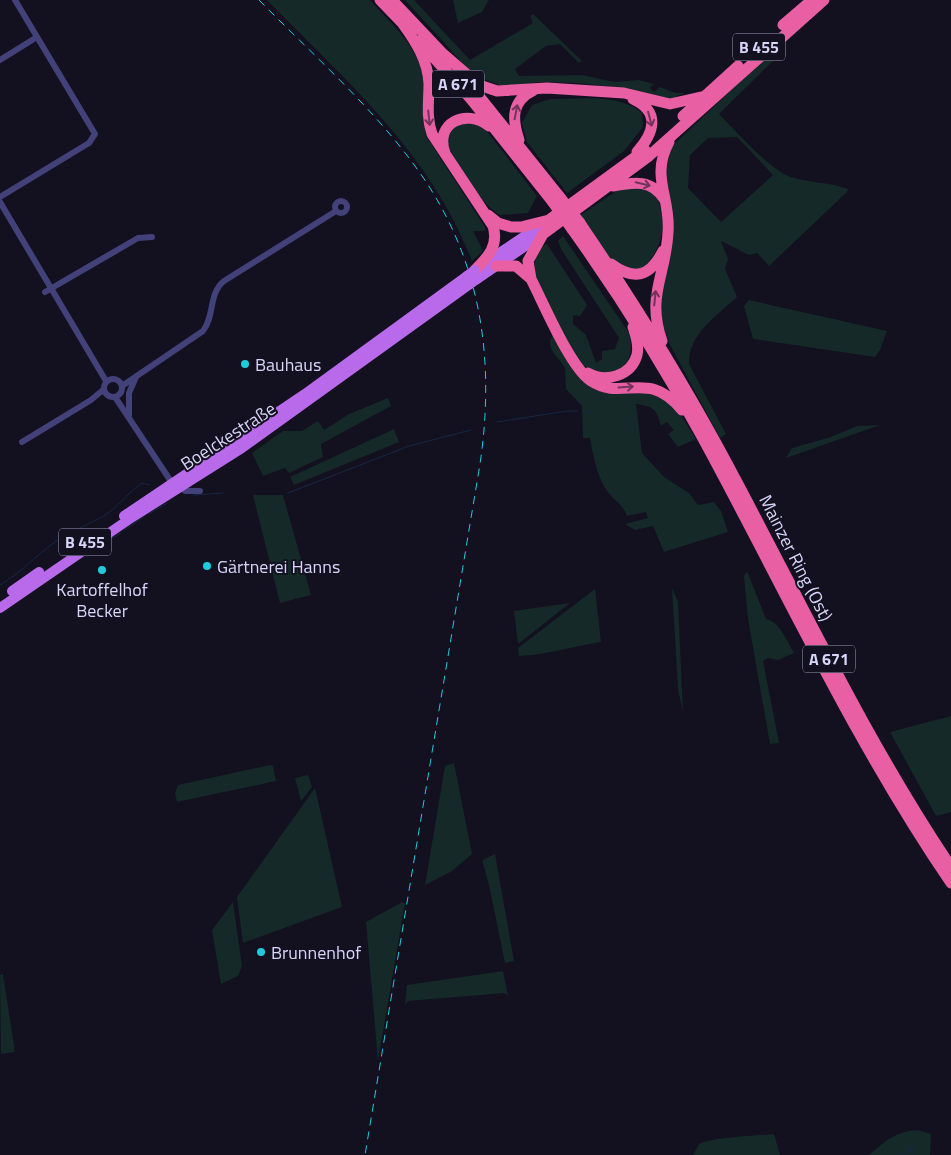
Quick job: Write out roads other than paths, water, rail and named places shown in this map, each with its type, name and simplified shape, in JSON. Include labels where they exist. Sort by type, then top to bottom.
[{"type":"highway","name":"A 671","points":[[380,0],[515,146]]},
{"type":"highway","name":"A 671","points":[[392,0],[442,53],[576,226],[701,434]]},
{"type":"highway","name":"B 455","points":[[549,220],[628,163],[812,0]]},
{"type":"highway","name":"B 455","points":[[543,234],[611,186],[672,137],[824,0]]},
{"type":"highway","points":[[403,24],[424,60],[428,82],[430,127],[446,157],[488,215],[498,223],[511,227],[522,227],[549,220]]},
{"type":"highway","points":[[442,53],[475,82],[488,89],[503,92],[539,88],[630,94],[670,104],[680,104],[708,94]]},
{"type":"highway","points":[[515,146],[515,109],[524,96],[539,88]]},
{"type":"highway","points":[[613,93],[641,103],[652,120],[649,136],[628,163]]},
{"type":"highway","points":[[446,157],[443,144],[444,133],[451,124],[463,118],[474,118],[484,122],[515,146]]},
{"type":"highway","points":[[670,361],[658,327],[654,306],[668,241],[669,222],[660,167],[672,137]]},
{"type":"highway","points":[[611,186],[634,182],[647,184],[661,194],[666,204]]},
{"type":"highway","points":[[472,277],[489,256],[495,242],[494,232],[488,215]]},
{"type":"highway","name":"A 671","points":[[576,226],[605,260],[670,361]]},
{"type":"highway","points":[[543,234],[528,261],[531,279],[572,358],[586,377],[602,386],[643,386],[663,392],[677,404],[701,434]]},
{"type":"highway","points":[[605,260],[626,274],[639,274],[652,268],[668,241]]},
{"type":"highway","points":[[496,266],[516,266],[531,279]]},
{"type":"highway","points":[[572,358],[584,370],[601,378],[619,375],[631,366],[637,355],[638,343],[621,300]]},
{"type":"highway","name":"Mainzer Ring (Ost)","points":[[670,361],[717,445],[878,750],[951,867]]},
{"type":"highway","name":"Mainzer Ring (Ost)","points":[[701,434],[871,755],[923,842],[951,883]]},
{"type":"main road","name":"B 455","points":[[472,277],[549,220]]},
{"type":"main road","name":"B 455","points":[[472,277],[496,266],[543,234]]},
{"type":"main road","name":"Boelckestraße","points":[[0,600],[174,485],[242,448],[310,401],[472,277]]},
{"type":"main road","name":"Boelckestraße","points":[[0,608],[174,485]]},
{"type":"street","points":[[0,196],[94,139],[95,134],[15,0]]},
{"type":"street","points":[[0,60],[37,37]]},
{"type":"street","points":[[0,202],[108,380],[121,383]]},
{"type":"street","points":[[117,396],[121,383],[203,331],[208,321],[214,294],[224,281],[336,211]]},
{"type":"street","points":[[45,292],[138,238],[152,236]]},
{"type":"street","points":[[129,416],[129,393],[137,373]]},
{"type":"street","points":[[22,442],[105,392],[108,380]]},
{"type":"street","points":[[105,392],[117,396],[158,463],[174,485],[185,491],[200,491]]},
{"type":"waterway","points":[[497,422],[578,411]]},
{"type":"waterway","points":[[584,411],[592,413]]},
{"type":"waterway","points":[[288,493],[409,446],[471,430]]},
{"type":"waterway","points":[[0,585],[48,547],[111,511],[142,483],[150,485]]},
{"type":"waterway","points":[[194,495],[223,493]]},
{"type":"waterway","points":[[149,514],[167,503]]},
{"type":"waterway","points":[[124,530],[144,517]]},
{"type":"waterway","points":[[99,546],[121,533]]},
{"type":"waterway","points":[[908,1143],[908,1152]]},
{"type":"waterway","points":[[913,1144],[910,1151],[916,1153]]},
{"type":"waterway","points":[[901,1155],[915,1149]]},
{"type":"railway","points":[[259,0],[377,120],[412,162],[435,196],[454,232],[468,268],[478,306],[483,344],[486,383],[480,464],[365,1155]]},
{"type":"place","name":"Bauhaus","points":[[245,364]]},
{"type":"place","name":"Gärtnerei Hanns","points":[[207,566]]},
{"type":"place","name":"Kartoffelhof Becker","points":[[102,570]]},
{"type":"place","name":"Brunnenhof","points":[[261,952]]}]
